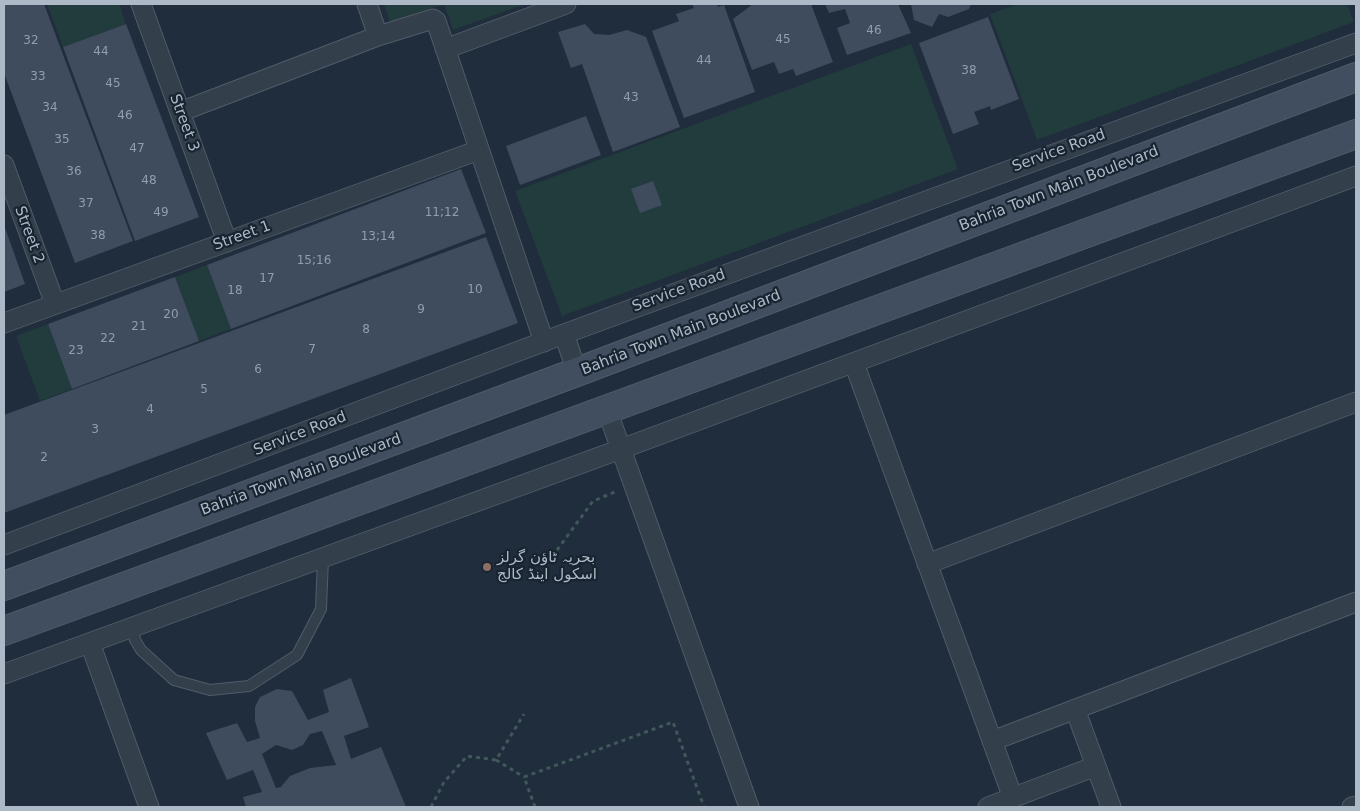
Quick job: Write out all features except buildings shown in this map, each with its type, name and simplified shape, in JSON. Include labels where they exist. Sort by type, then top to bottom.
[{"type":"main road","name":"Bahria Town Main Boulevard","points":[[4,586],[577,372],[1356,77]]},
{"type":"main road","points":[[4,631],[1356,134]]},
{"type":"street","name":"Street 3","points":[[140,4],[227,242]]},
{"type":"street","points":[[367,4],[378,36]]},
{"type":"street","points":[[445,49],[539,8],[566,4]]},
{"type":"street","points":[[180,112],[378,36],[433,18],[480,150],[544,342]]},
{"type":"street","name":"Service Road","points":[[4,545],[564,334],[1356,43]]},
{"type":"street","name":"Street 1","points":[[4,323],[480,150]]},
{"type":"street","name":"Street 2","points":[[4,166],[55,304]]},
{"type":"street","points":[[4,674],[621,449],[1356,176]]},
{"type":"street","points":[[564,334],[577,372]]},
{"type":"street","points":[[854,363],[1013,798]]},
{"type":"street","points":[[927,564],[1356,402]]},
{"type":"street","points":[[607,410],[750,807]]},
{"type":"street","points":[[992,741],[1356,602]]},
{"type":"street","points":[[90,643],[149,807]]},
{"type":"street","points":[[1075,709],[1111,807]]},
{"type":"street","points":[[988,807],[1096,766]]},
{"type":"street","points":[[1352,807],[1356,806]]},
{"type":"lane","points":[[132,627],[135,640],[141,650],[174,680],[210,690],[248,686],[297,655],[320,609],[323,558]]},
{"type":"path","points":[[557,550],[593,501],[621,490]]},
{"type":"path","points":[[496,760],[524,714]]},
{"type":"path","points":[[524,777],[673,722],[704,807]]},
{"type":"path","points":[[431,807],[444,782],[467,756],[496,760],[524,777],[536,807]]},
{"type":"green space","points":[[47,4],[119,4],[126,24],[63,47]]},
{"type":"green space","points":[[384,4],[444,4],[390,23]]},
{"type":"green space","points":[[444,4],[519,4],[520,6],[453,30]]},
{"type":"green space","points":[[1018,4],[1347,4],[1354,22],[1037,140],[990,14]]},
{"type":"green space","points":[[911,44],[958,169],[562,316],[515,191]]},
{"type":"green space","points":[[207,265],[231,329],[199,341],[175,277]]},
{"type":"green space","points":[[48,324],[72,389],[40,401],[16,336]]},
{"type":"place","name":"بحریہ ٹاؤن گرلز اسکول اینڈ کالج","points":[[487,567]]}]
